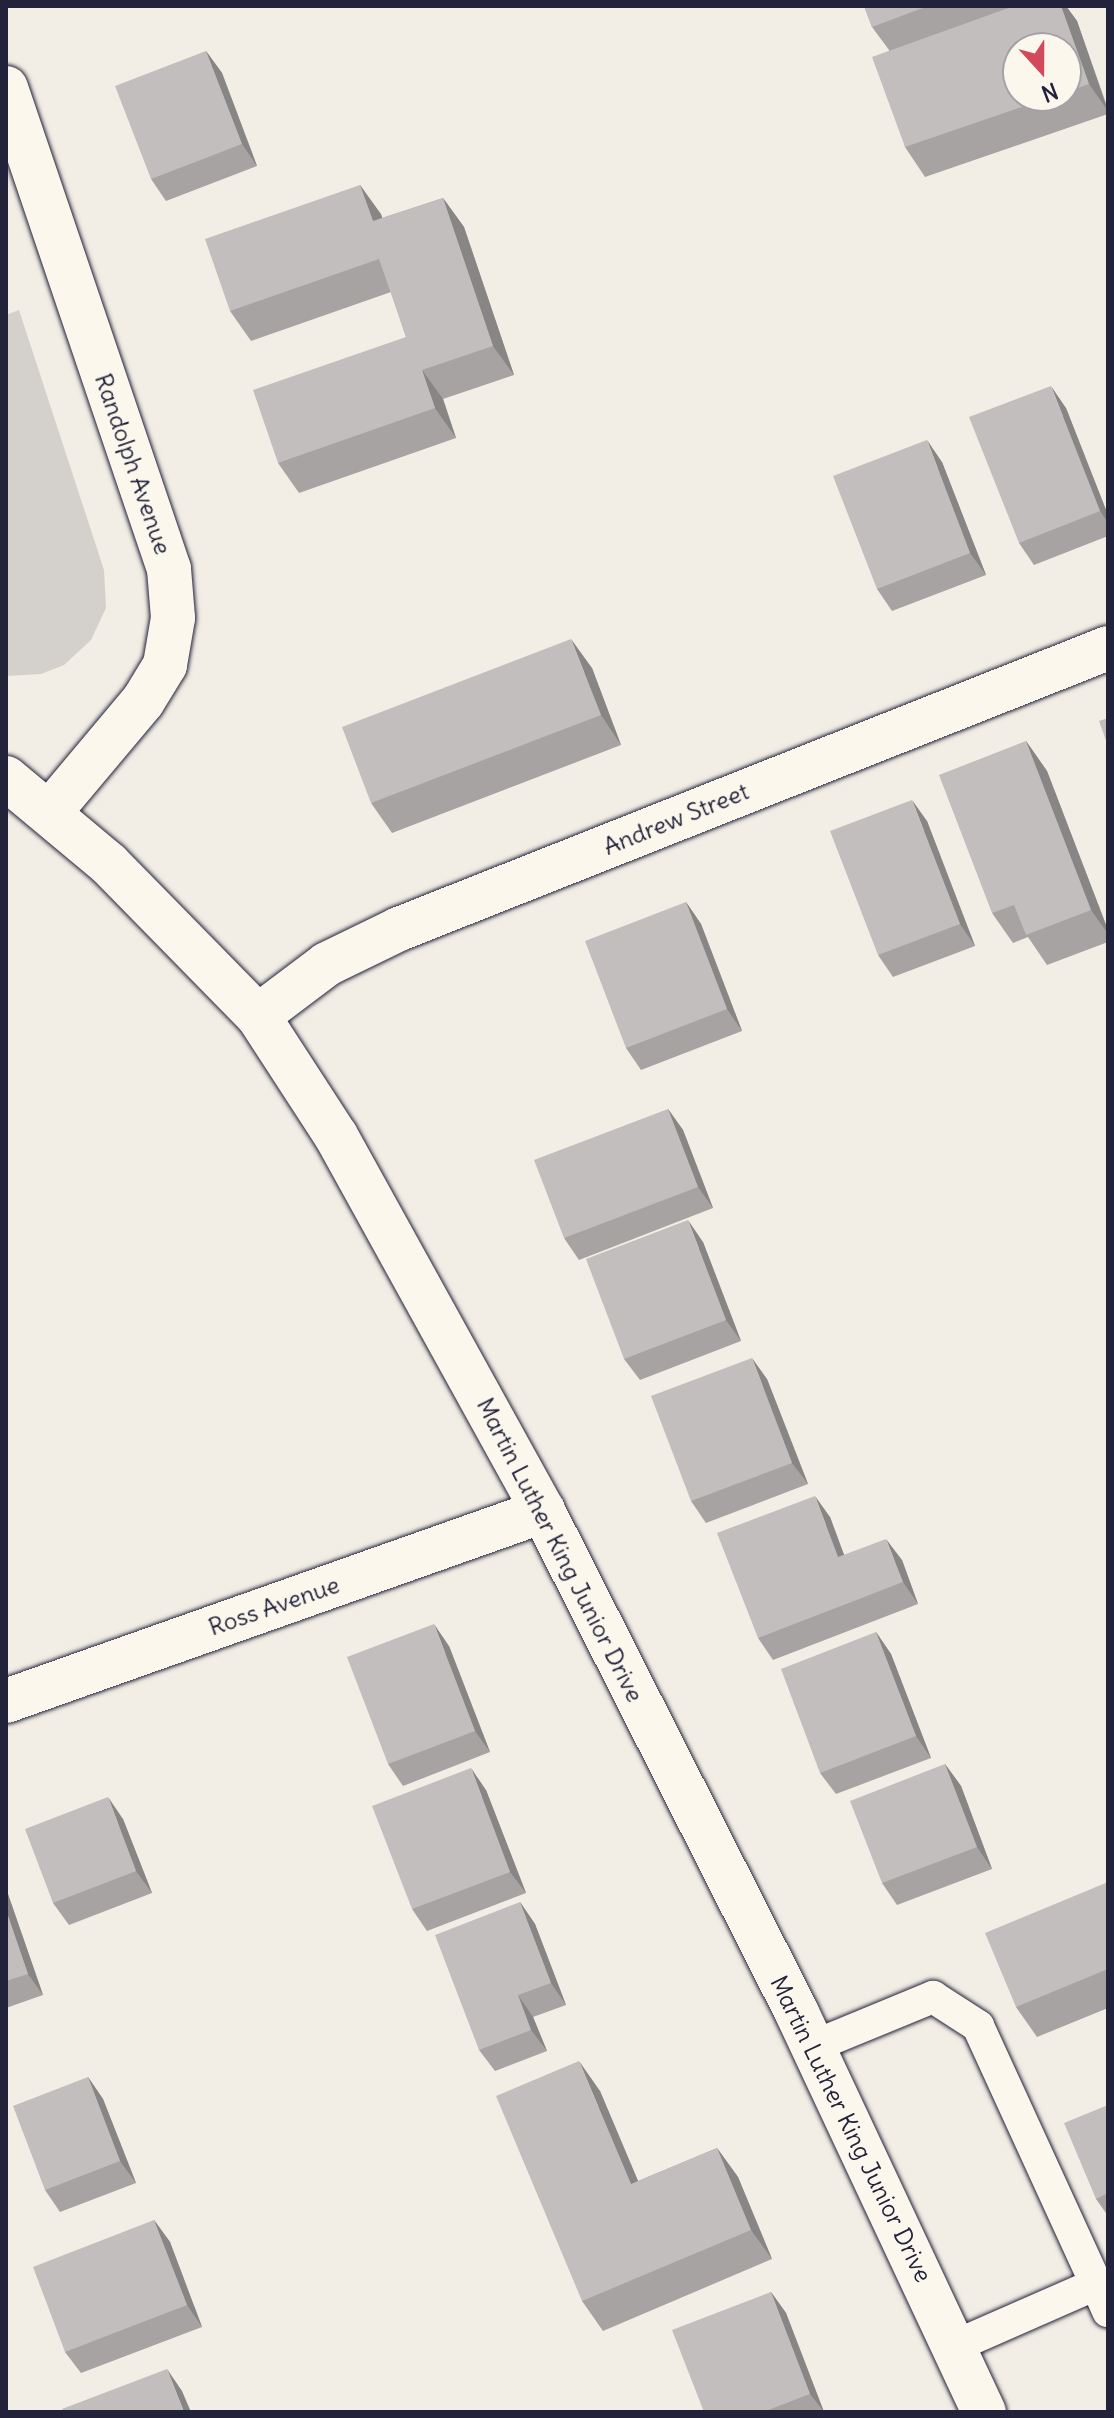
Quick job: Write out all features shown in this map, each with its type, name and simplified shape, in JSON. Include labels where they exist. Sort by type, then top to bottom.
[{"type":"street","name":"Randolph Avenue","points":[[6,88],[169,569],[173,618],[165,665],[143,701],[49,813]]},
{"type":"street","name":"Andrew Street","points":[[258,1016],[327,964],[399,929],[1108,648]]},
{"type":"street","name":"Martin Luther King Junior Drive","points":[[6,778],[148,902],[258,1016],[351,1161],[543,1511],[814,2046],[984,2412]]},
{"type":"street","name":"Ross Avenue","points":[[6,1701],[543,1511]]},
{"type":"lane","points":[[814,2046],[933,1997],[978,2026],[1102,2298],[955,2346]]},
{"type":"shaded area","points":[[19,310],[104,570],[106,608],[91,640],[64,665],[41,674],[6,676],[6,315]]},
{"type":"building","points":[[864,6],[928,6],[872,27]]},
{"type":"building","points":[[1014,6],[1061,6],[1070,32],[1002,32],[1002,112],[1007,112],[905,147],[872,57]]},
{"type":"building","points":[[206,51],[242,144],[151,179],[115,86]]},
{"type":"building","points":[[1082,64],[1089,84],[1082,86]]},
{"type":"building","points":[[360,185],[373,221],[443,198],[493,346],[422,370],[435,408],[278,463],[253,390],[406,337],[379,259],[230,311],[205,239]]},
{"type":"building","points":[[1051,386],[1100,511],[1019,543],[969,417]]},
{"type":"building","points":[[927,440],[970,553],[877,589],[833,476]]},
{"type":"building","points":[[571,639],[601,715],[371,803],[342,727]]},
{"type":"building","points":[[1108,718],[1108,746],[1099,721]]},
{"type":"building","points":[[1026,741],[1091,910],[1026,935],[1014,905],[992,913],[939,775]]},
{"type":"building","points":[[912,800],[960,924],[878,955],[830,831]]},
{"type":"building","points":[[686,902],[727,1009],[626,1048],[585,941]]},
{"type":"building","points":[[668,1109],[698,1187],[564,1238],[534,1160]]},
{"type":"building","points":[[688,1220],[726,1320],[624,1359],[586,1259]]},
{"type":"building","points":[[752,1358],[792,1463],[691,1501],[651,1396]]},
{"type":"building","points":[[815,1496],[838,1557],[886,1539],[903,1582],[758,1638],[717,1533]]},
{"type":"building","points":[[434,1624],[475,1731],[388,1764],[347,1657]]},
{"type":"building","points":[[876,1632],[916,1736],[820,1773],[781,1669]]},
{"type":"building","points":[[945,1764],[977,1847],[882,1883],[850,1801]]},
{"type":"building","points":[[471,1768],[510,1872],[412,1909],[372,1806]]},
{"type":"building","points":[[108,1797],[136,1871],[53,1903],[25,1829]]},
{"type":"building","points":[[1108,1882],[1108,1969],[1016,2007],[985,1933]]},
{"type":"building","points":[[520,1902],[551,1983],[518,1995],[531,2030],[479,2050],[435,1935]]},
{"type":"building","points":[[6,1910],[28,1974],[6,1981]]},
{"type":"building","points":[[579,2061],[631,2184],[717,2148],[751,2230],[582,2301],[496,2096]]},
{"type":"building","points":[[88,2077],[120,2161],[45,2190],[13,2106]]},
{"type":"building","points":[[1108,2105],[1108,2193],[1096,2199],[1064,2123]]},
{"type":"building","points":[[154,2220],[187,2305],[65,2352],[33,2267]]},
{"type":"building","points":[[771,2292],[810,2394],[763,2412],[704,2412],[672,2330]]},
{"type":"building","points":[[167,2369],[184,2412],[64,2412],[62,2409]]}]
